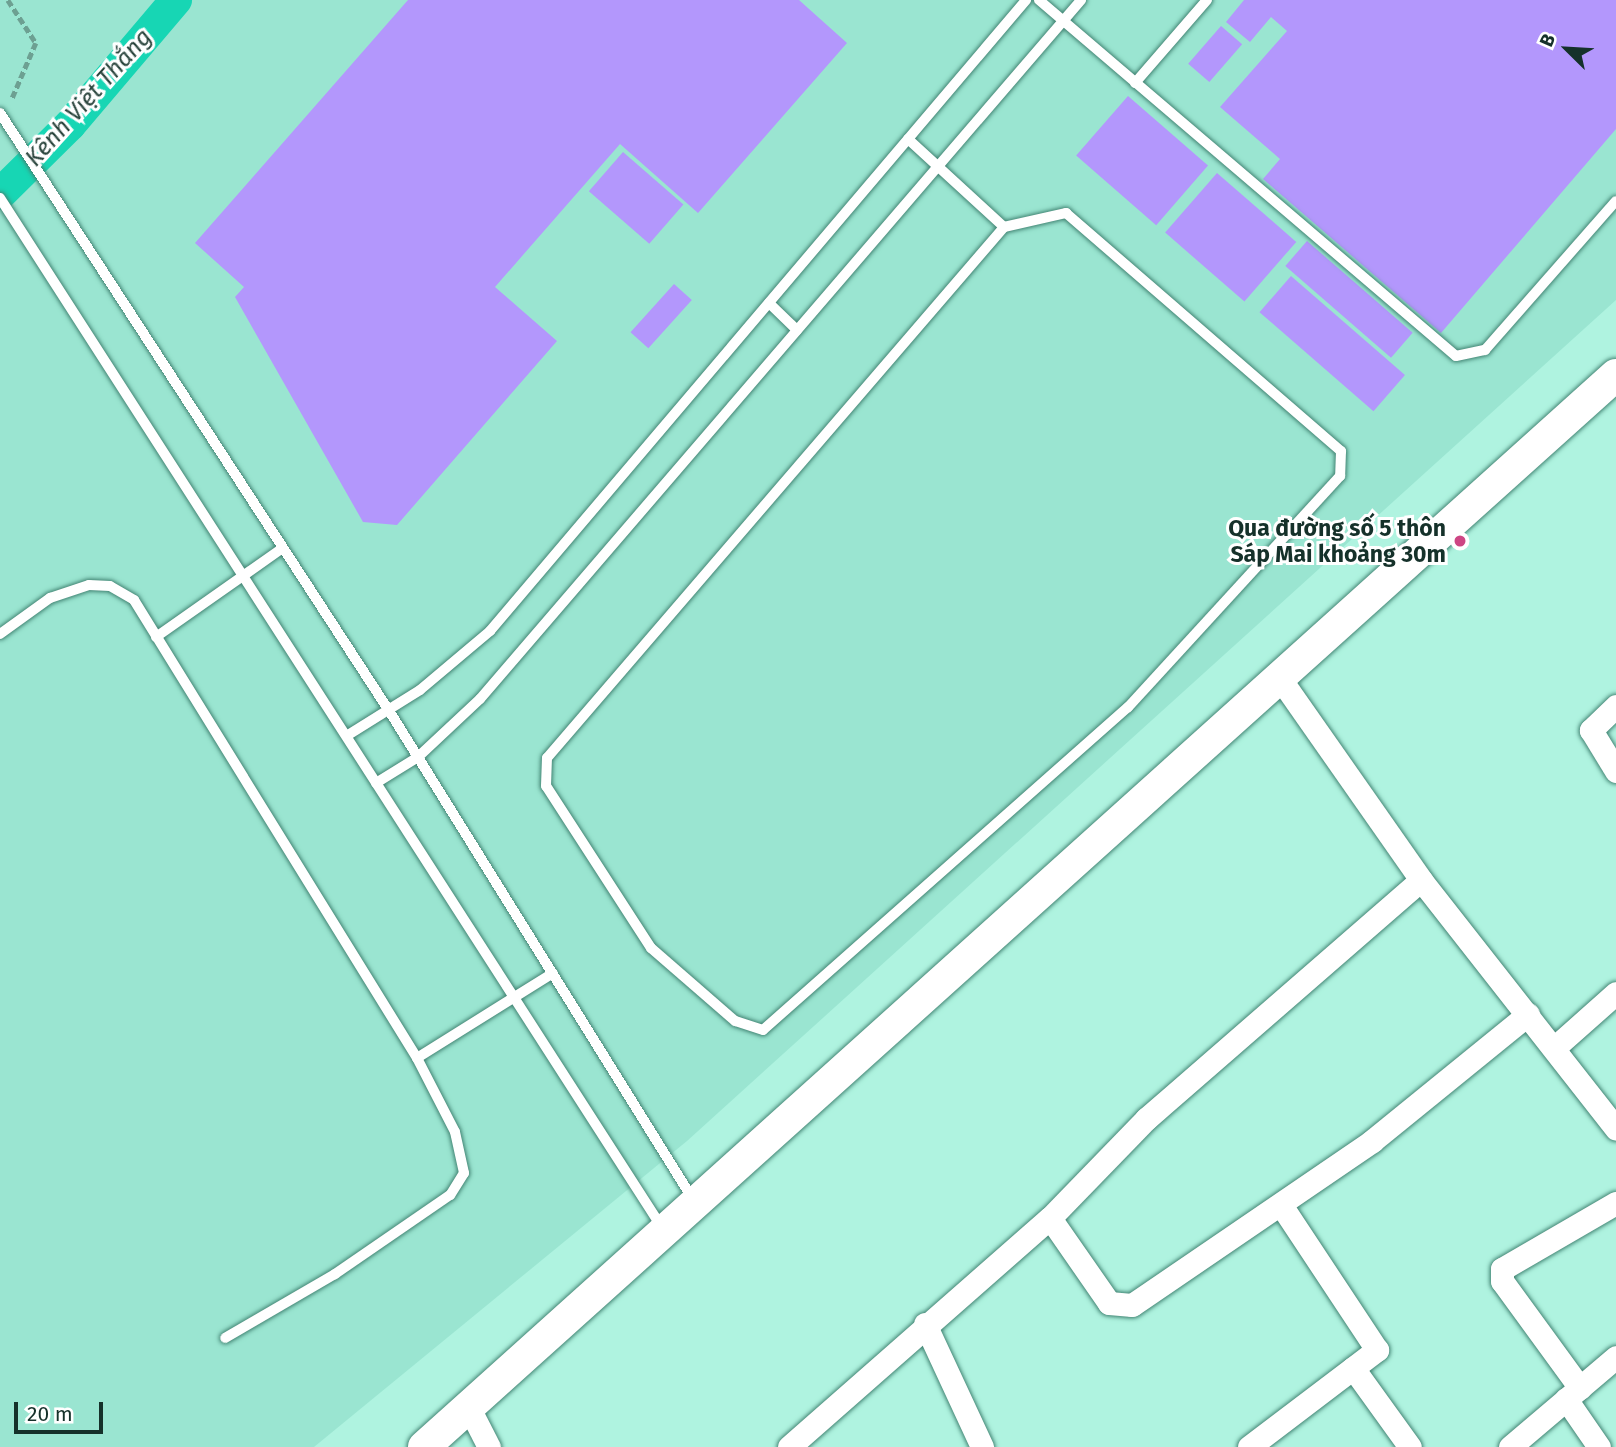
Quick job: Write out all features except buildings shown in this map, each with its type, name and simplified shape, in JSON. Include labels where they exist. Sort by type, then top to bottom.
[{"type":"street","points":[[424,1447],[1616,375]]},
{"type":"street","points":[[1279,677],[1422,880],[1616,1129]]},
{"type":"street","points":[[1616,706],[1591,730],[1616,771]]},
{"type":"street","points":[[789,1447],[925,1324],[1050,1218],[1146,1119],[1422,880]]},
{"type":"street","points":[[1554,1048],[1616,993]]},
{"type":"street","points":[[1050,1218],[1118,1309],[1281,1205],[1372,1141],[1528,1014]]},
{"type":"street","points":[[1599,1447],[1573,1394],[1502,1281],[1502,1269],[1616,1203]]},
{"type":"street","points":[[1249,1447],[1377,1350],[1281,1205]]},
{"type":"street","points":[[925,1324],[982,1447]]},
{"type":"street","points":[[1510,1447],[1616,1357]]},
{"type":"street","points":[[1353,1368],[1410,1447]]},
{"type":"street","points":[[468,1406],[489,1447]]},
{"type":"lane","points":[[348,735],[388,709],[490,631],[1026,0]]},
{"type":"lane","points":[[1039,0],[1456,356],[1485,350],[1616,201]]},
{"type":"lane","points":[[376,783],[418,758],[480,699],[1080,0]]},
{"type":"lane","points":[[1135,83],[1207,0]]},
{"type":"lane","points":[[2,116],[281,549],[388,709],[696,1203]]},
{"type":"lane","points":[[908,139],[1004,227]]},
{"type":"lane","points":[[0,198],[240,578],[348,735],[376,783],[664,1232]]},
{"type":"lane","points":[[1066,213],[1341,451],[1340,476],[1128,707],[763,1030],[736,1021],[651,948],[546,786],[547,758],[1004,227],[1066,213]]},
{"type":"lane","points":[[769,303],[797,330]]},
{"type":"lane","points":[[156,637],[281,549]]},
{"type":"lane","points":[[0,634],[50,598],[89,584],[110,586],[134,600],[417,1058],[455,1132],[464,1173],[450,1195],[335,1275],[225,1338]]},
{"type":"lane","points":[[417,1058],[553,974]]},
{"type":"path","points":[[2,116],[36,43],[8,0]]},
{"type":"shaded area","points":[[0,0],[1616,0],[1616,300],[687,1141],[314,1447],[0,1447]]},
{"type":"waterway","name":"Kênh Việt Thắng","points":[[0,194],[70,125],[176,0]]},
{"type":"place","name":"Qua đường số 5 thôn Sáp Mai khoảng 30m","points":[[1460,541]]}]
